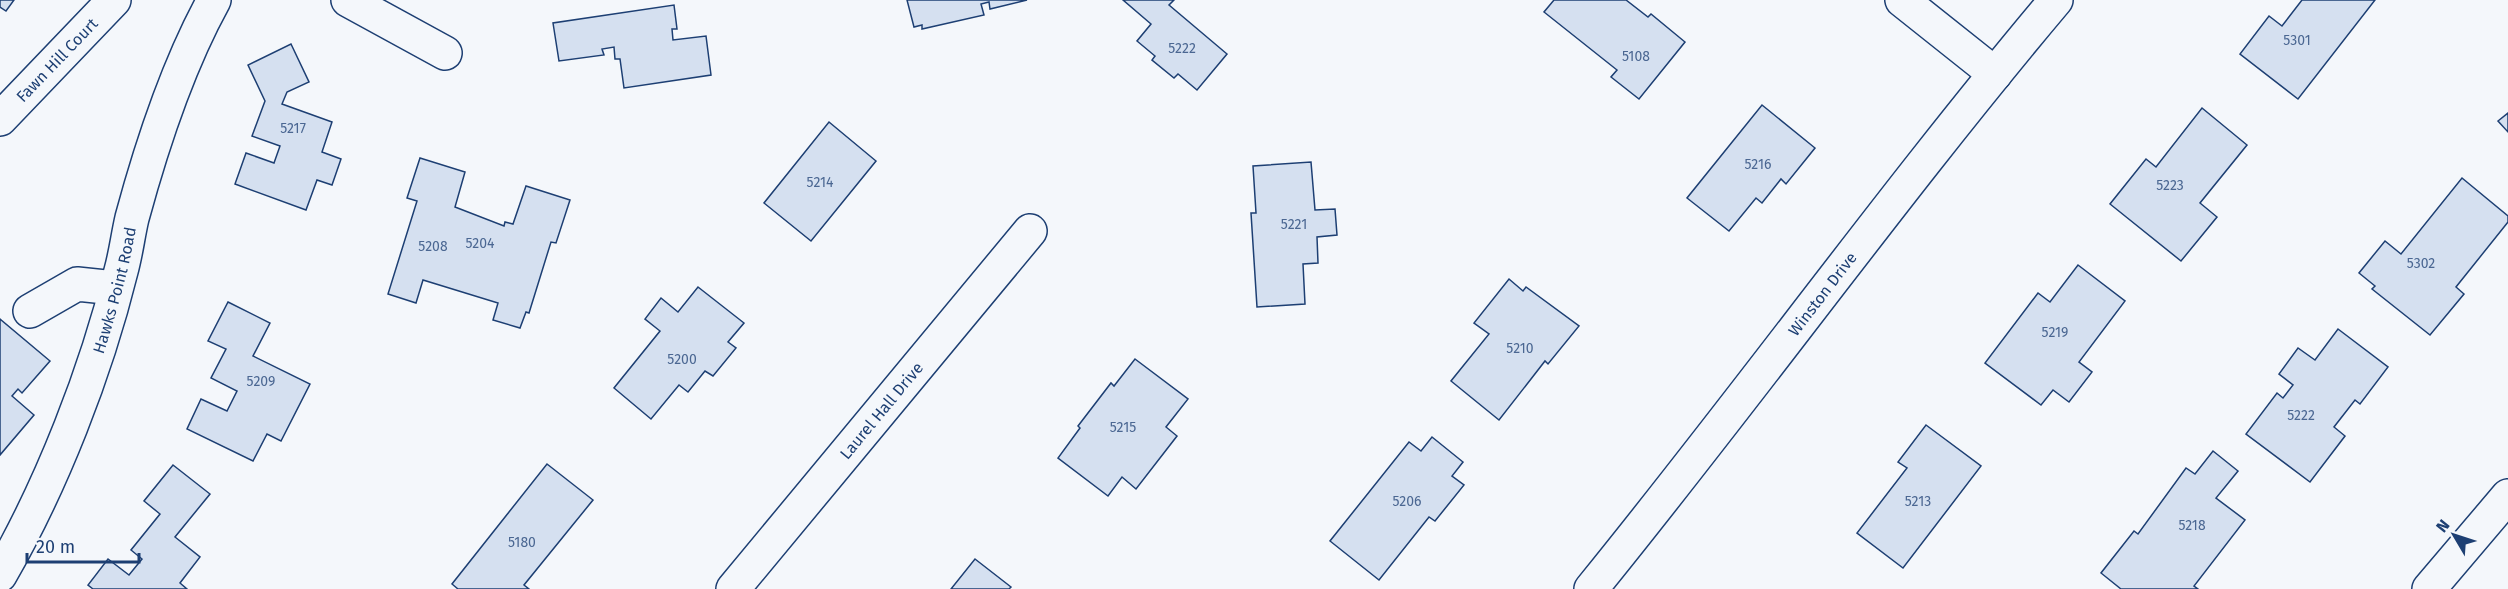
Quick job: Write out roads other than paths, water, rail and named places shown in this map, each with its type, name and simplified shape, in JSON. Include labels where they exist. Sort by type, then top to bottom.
[{"type":"street","name":"Fawn Hill Court","points":[[0,119],[103,8],[114,0]]},
{"type":"street","points":[[348,0],[445,53]]},
{"type":"street","points":[[1902,0],[1995,74]]},
{"type":"street","name":"Winston Drive","points":[[1591,589],[1669,493],[1914,173],[2056,0]]},
{"type":"street","name":"Hawks Point Road","points":[[0,575],[52,471],[96,356],[157,136],[210,2]]},
{"type":"street","name":"Laurel Hall Drive","points":[[733,589],[1030,231]]},
{"type":"street","points":[[30,311],[77,284],[116,288]]},
{"type":"street","points":[[2429,589],[2508,496]]}]
